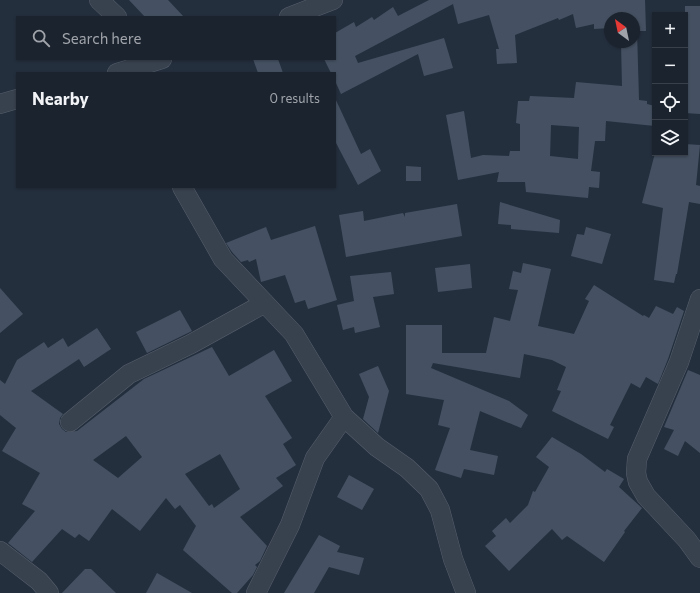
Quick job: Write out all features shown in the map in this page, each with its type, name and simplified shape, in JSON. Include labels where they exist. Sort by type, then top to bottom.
[{"type":"street","points":[[99,0],[116,16]]},
{"type":"street","points":[[292,16],[333,0]]},
{"type":"street","points":[[120,72],[153,60]]},
{"type":"street","points":[[0,104],[16,99]]},
{"type":"street","points":[[183,188],[223,260],[294,334],[344,417],[377,447],[407,468],[429,489],[440,510],[453,559],[466,593]]},
{"type":"street","points":[[700,299],[679,362],[655,422],[637,460],[636,473],[638,482],[646,496],[687,540],[700,558]]},
{"type":"street","points":[[70,422],[129,374],[191,344],[265,303]]},
{"type":"street","points":[[256,593],[290,524],[314,458],[344,417]]},
{"type":"street","points":[[0,551],[38,581],[49,593]]},
{"type":"building","points":[[129,0],[168,0],[183,16],[144,16]]},
{"type":"building","points":[[429,0],[645,0],[646,31],[640,31],[640,12],[604,12],[604,28],[594,29],[594,24],[576,28],[573,14],[559,20],[558,18],[515,35],[517,63],[497,64],[496,49],[499,49],[489,15],[458,24],[453,4],[355,56],[358,63],[444,38],[453,68],[424,76],[418,54],[341,94],[336,83],[336,72],[330,72],[324,60],[336,60],[336,32],[354,22],[356,27],[372,17],[374,20],[393,7],[398,16]]},
{"type":"building","points":[[685,6],[700,6],[700,114],[688,113],[688,12],[685,12]]},
{"type":"building","points":[[621,48],[637,48],[639,100],[647,101],[647,104],[652,105],[652,126],[606,121],[605,141],[595,141],[591,171],[600,172],[599,188],[589,187],[588,198],[526,192],[525,182],[497,182],[499,172],[458,180],[446,115],[464,111],[471,158],[483,155],[509,156],[510,151],[520,151],[520,124],[516,123],[518,101],[529,101],[530,96],[574,98],[576,82],[622,86]],"holes":[[[551,125],[579,127],[578,159],[550,156]]]},
{"type":"building","points":[[253,60],[278,60],[283,72],[258,72]]},
{"type":"building","points":[[336,100],[361,154],[370,149],[381,171],[358,185],[336,143]]},
{"type":"building","points":[[688,144],[700,145],[696,185],[700,186],[700,204],[689,202],[677,274],[674,283],[654,280],[663,208],[642,203],[654,156],[688,156]]},
{"type":"building","points":[[406,166],[421,167],[421,181],[406,181]]},
{"type":"building","points":[[500,202],[560,220],[559,233],[511,229],[511,225],[498,224]]},
{"type":"building","points":[[457,204],[462,236],[346,257],[339,215],[363,211],[364,221],[403,213],[405,217],[405,213]]},
{"type":"building","points":[[315,226],[337,300],[308,309],[305,300],[295,303],[285,275],[261,282],[256,259],[249,262],[248,260],[241,262],[226,243],[266,227],[271,240]]},
{"type":"building","points":[[586,227],[611,234],[602,264],[571,256],[577,234],[584,235]]},
{"type":"building","points":[[523,263],[551,269],[538,326],[574,334],[589,301],[585,299],[594,285],[643,316],[644,315],[649,318],[656,306],[673,314],[677,307],[684,311],[658,384],[646,377],[640,388],[631,383],[610,425],[614,427],[608,439],[552,411],[561,391],[557,390],[566,367],[552,360],[524,354],[520,378],[433,363],[431,368],[509,401],[528,415],[521,428],[480,411],[470,450],[498,456],[494,475],[464,469],[461,478],[435,470],[450,428],[438,425],[444,400],[406,394],[406,325],[442,325],[442,353],[486,353],[494,317],[510,321],[518,290],[509,289],[513,271],[521,273]]},
{"type":"building","points":[[470,264],[472,288],[438,292],[435,268]]},
{"type":"building","points":[[391,272],[394,294],[373,297],[380,327],[355,333],[354,327],[343,330],[337,305],[354,301],[350,276]]},
{"type":"building","points":[[0,288],[23,314],[0,333]]},
{"type":"building","points":[[180,310],[192,331],[147,353],[136,332]]},
{"type":"building","points":[[97,328],[111,349],[84,367],[79,359],[31,391],[63,414],[60,418],[59,424],[66,432],[77,431],[144,379],[212,347],[229,376],[274,350],[292,381],[265,396],[292,438],[283,444],[296,465],[276,478],[283,486],[240,517],[267,546],[260,561],[255,565],[257,567],[253,575],[237,593],[232,593],[183,550],[196,526],[180,505],[175,509],[166,498],[140,531],[112,509],[89,541],[79,534],[75,538],[62,529],[32,562],[8,543],[35,511],[22,504],[40,473],[2,451],[16,428],[0,415],[0,380],[5,384],[17,360],[44,342],[48,348],[63,338],[68,347]],"holes":[[[126,436],[142,457],[118,478],[93,460]],[[220,454],[240,489],[214,508],[212,504],[209,506],[185,474]]]},
{"type":"building","points":[[378,366],[389,391],[378,433],[363,419],[369,397],[359,374]]},
{"type":"building","points":[[688,370],[700,375],[700,453],[685,441],[678,456],[664,449],[674,430],[664,427]]},
{"type":"building","points":[[552,437],[581,454],[605,472],[607,469],[624,479],[619,487],[642,508],[624,531],[625,532],[604,562],[567,536],[562,540],[552,529],[509,571],[485,546],[496,536],[492,531],[506,518],[510,523],[528,505],[533,491],[535,492],[549,467],[536,457]]},
{"type":"building","points":[[349,475],[374,489],[362,510],[337,497]]},
{"type":"building","points":[[319,535],[340,546],[337,552],[364,558],[359,575],[329,567],[314,593],[284,593]]},
{"type":"building","points":[[85,569],[91,569],[116,593],[62,593]]},
{"type":"building","points":[[157,573],[192,593],[146,593]]}]
